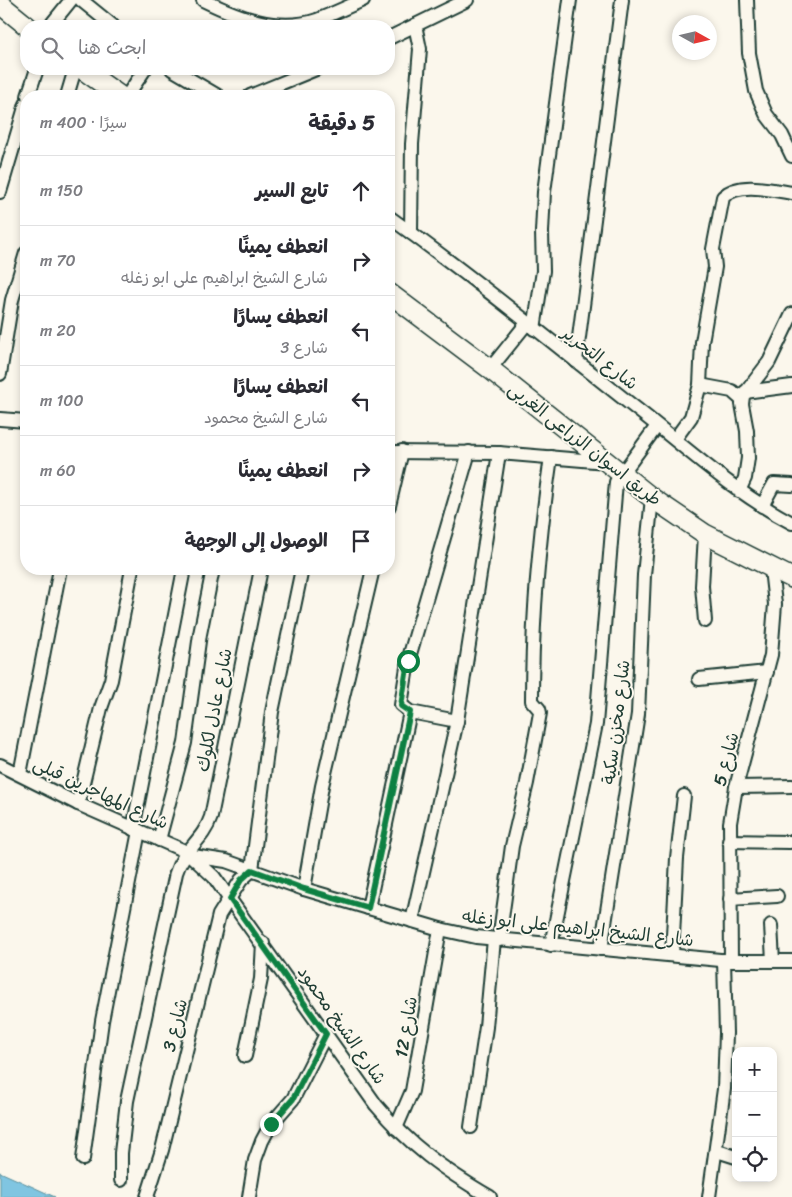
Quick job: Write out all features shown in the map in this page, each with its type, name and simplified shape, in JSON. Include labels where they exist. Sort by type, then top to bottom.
[{"type":"main road","points":[[0,4],[20,20]]},
{"type":"main road","points":[[90,75],[112,90]]},
{"type":"main road","name":"طريق اسوان الزراعى الغربى","points":[[395,298],[490,369],[652,498],[705,534],[792,578]]},
{"type":"street","points":[[55,20],[71,0]]},
{"type":"street","points":[[81,0],[106,20]]},
{"type":"street","points":[[202,0],[252,20]]},
{"type":"street","points":[[316,20],[363,0]]},
{"type":"street","points":[[395,35],[467,0]]},
{"type":"street","points":[[490,369],[531,326],[543,271],[544,192],[570,0]]},
{"type":"street","points":[[576,361],[622,0]]},
{"type":"street","points":[[747,0],[749,53],[756,92],[766,114],[782,135],[792,156]]},
{"type":"street","points":[[411,233],[412,144],[420,55],[415,26]]},
{"type":"street","points":[[30,90],[35,75]]},
{"type":"street","points":[[69,90],[73,75]]},
{"type":"street","points":[[131,90],[141,75]]},
{"type":"street","points":[[182,75],[208,90]]},
{"type":"street","points":[[265,90],[301,75]]},
{"type":"street","points":[[0,192],[20,124]]},
{"type":"street","points":[[675,439],[691,417],[700,385],[702,342],[715,267],[713,249],[723,197],[728,192],[738,189],[792,193]]},
{"type":"street","name":"شارع التحرير","points":[[395,221],[576,361],[739,491],[792,523]]},
{"type":"street","points":[[0,374],[12,300],[20,273]]},
{"type":"street","points":[[739,491],[745,478],[748,458],[743,396],[769,362],[792,314]]},
{"type":"street","points":[[700,385],[732,391],[743,396],[792,386]]},
{"type":"street","points":[[0,419],[20,421]]},
{"type":"street","points":[[551,945],[596,724],[615,468],[657,426]]},
{"type":"street","points":[[395,481],[402,451]]},
{"type":"street","points":[[395,452],[499,453],[551,457],[615,468]]},
{"type":"street","points":[[457,721],[410,712],[401,706],[408,661],[469,452]]},
{"type":"street","points":[[412,921],[457,721],[499,453]]},
{"type":"street","points":[[471,1127],[486,1027],[496,939],[512,846],[527,783],[540,713],[532,701],[532,658],[540,535],[551,457]]},
{"type":"street","points":[[762,506],[774,484],[792,485]]},
{"type":"street","name":"شارع مخزن سكية","points":[[601,949],[638,714],[644,575],[652,498]]},
{"type":"street","points":[[705,534],[702,586],[705,621]]},
{"type":"street","name":"شارع 5","points":[[709,1197],[731,1058],[727,960],[730,899],[729,841],[736,787],[767,672],[775,621],[771,568]]},
{"type":"street","points":[[20,774],[59,575]]},
{"type":"street","points":[[78,804],[101,708],[111,680],[131,575]]},
{"type":"street","points":[[83,1159],[102,1021],[183,575]]},
{"type":"street","points":[[159,840],[185,743],[198,642],[212,575]]},
{"type":"street","name":"شارع عادل لكلوك","points":[[121,1180],[121,1154],[127,1101],[176,873],[202,836],[210,817],[260,575]]},
{"type":"street","points":[[252,870],[272,712],[301,575]]},
{"type":"street","points":[[304,889],[322,786],[372,575]]},
{"type":"street","points":[[699,678],[767,672]]},
{"type":"street","points":[[368,908],[410,712]]},
{"type":"street","name":"شارع المهاجرين قبلى","points":[[0,765],[78,804],[190,854]]},
{"type":"street","points":[[736,787],[792,786]]},
{"type":"street","points":[[672,955],[677,858],[684,796]]},
{"type":"street","points":[[729,841],[790,842]]},
{"type":"street","name":"شارع الشيخ ابراهيم على ابو زغله","points":[[190,854],[226,861],[304,889],[440,930],[551,945],[727,960],[792,961]]},
{"type":"street","name":"شارع الشيخ محمود","points":[[190,854],[208,870],[230,899],[376,1105],[396,1128],[428,1158],[490,1197]]},
{"type":"street","name":"شارع 3","points":[[148,1197],[162,1150],[217,921],[222,909],[241,880],[252,870]]},
{"type":"street","points":[[730,899],[777,896]]},
{"type":"street","points":[[771,925],[773,961]]},
{"type":"street","name":"شارع 12","points":[[396,1128],[412,1091],[440,930]]},
{"type":"street","points":[[244,1056],[261,979],[262,943]]},
{"type":"street","points":[[249,1197],[255,1160],[262,1141],[271,1124],[293,1099],[326,1034]]},
{"type":"street","points":[[717,1151],[732,1155]]},
{"type":"water","points":[[0,1172],[55,1197],[0,1197]]},
{"type":"route","points":[[271,1124],[283,1112],[302,1085],[326,1034],[230,899],[241,880],[252,870],[304,889],[368,908],[410,712],[401,706],[408,661]]}]
